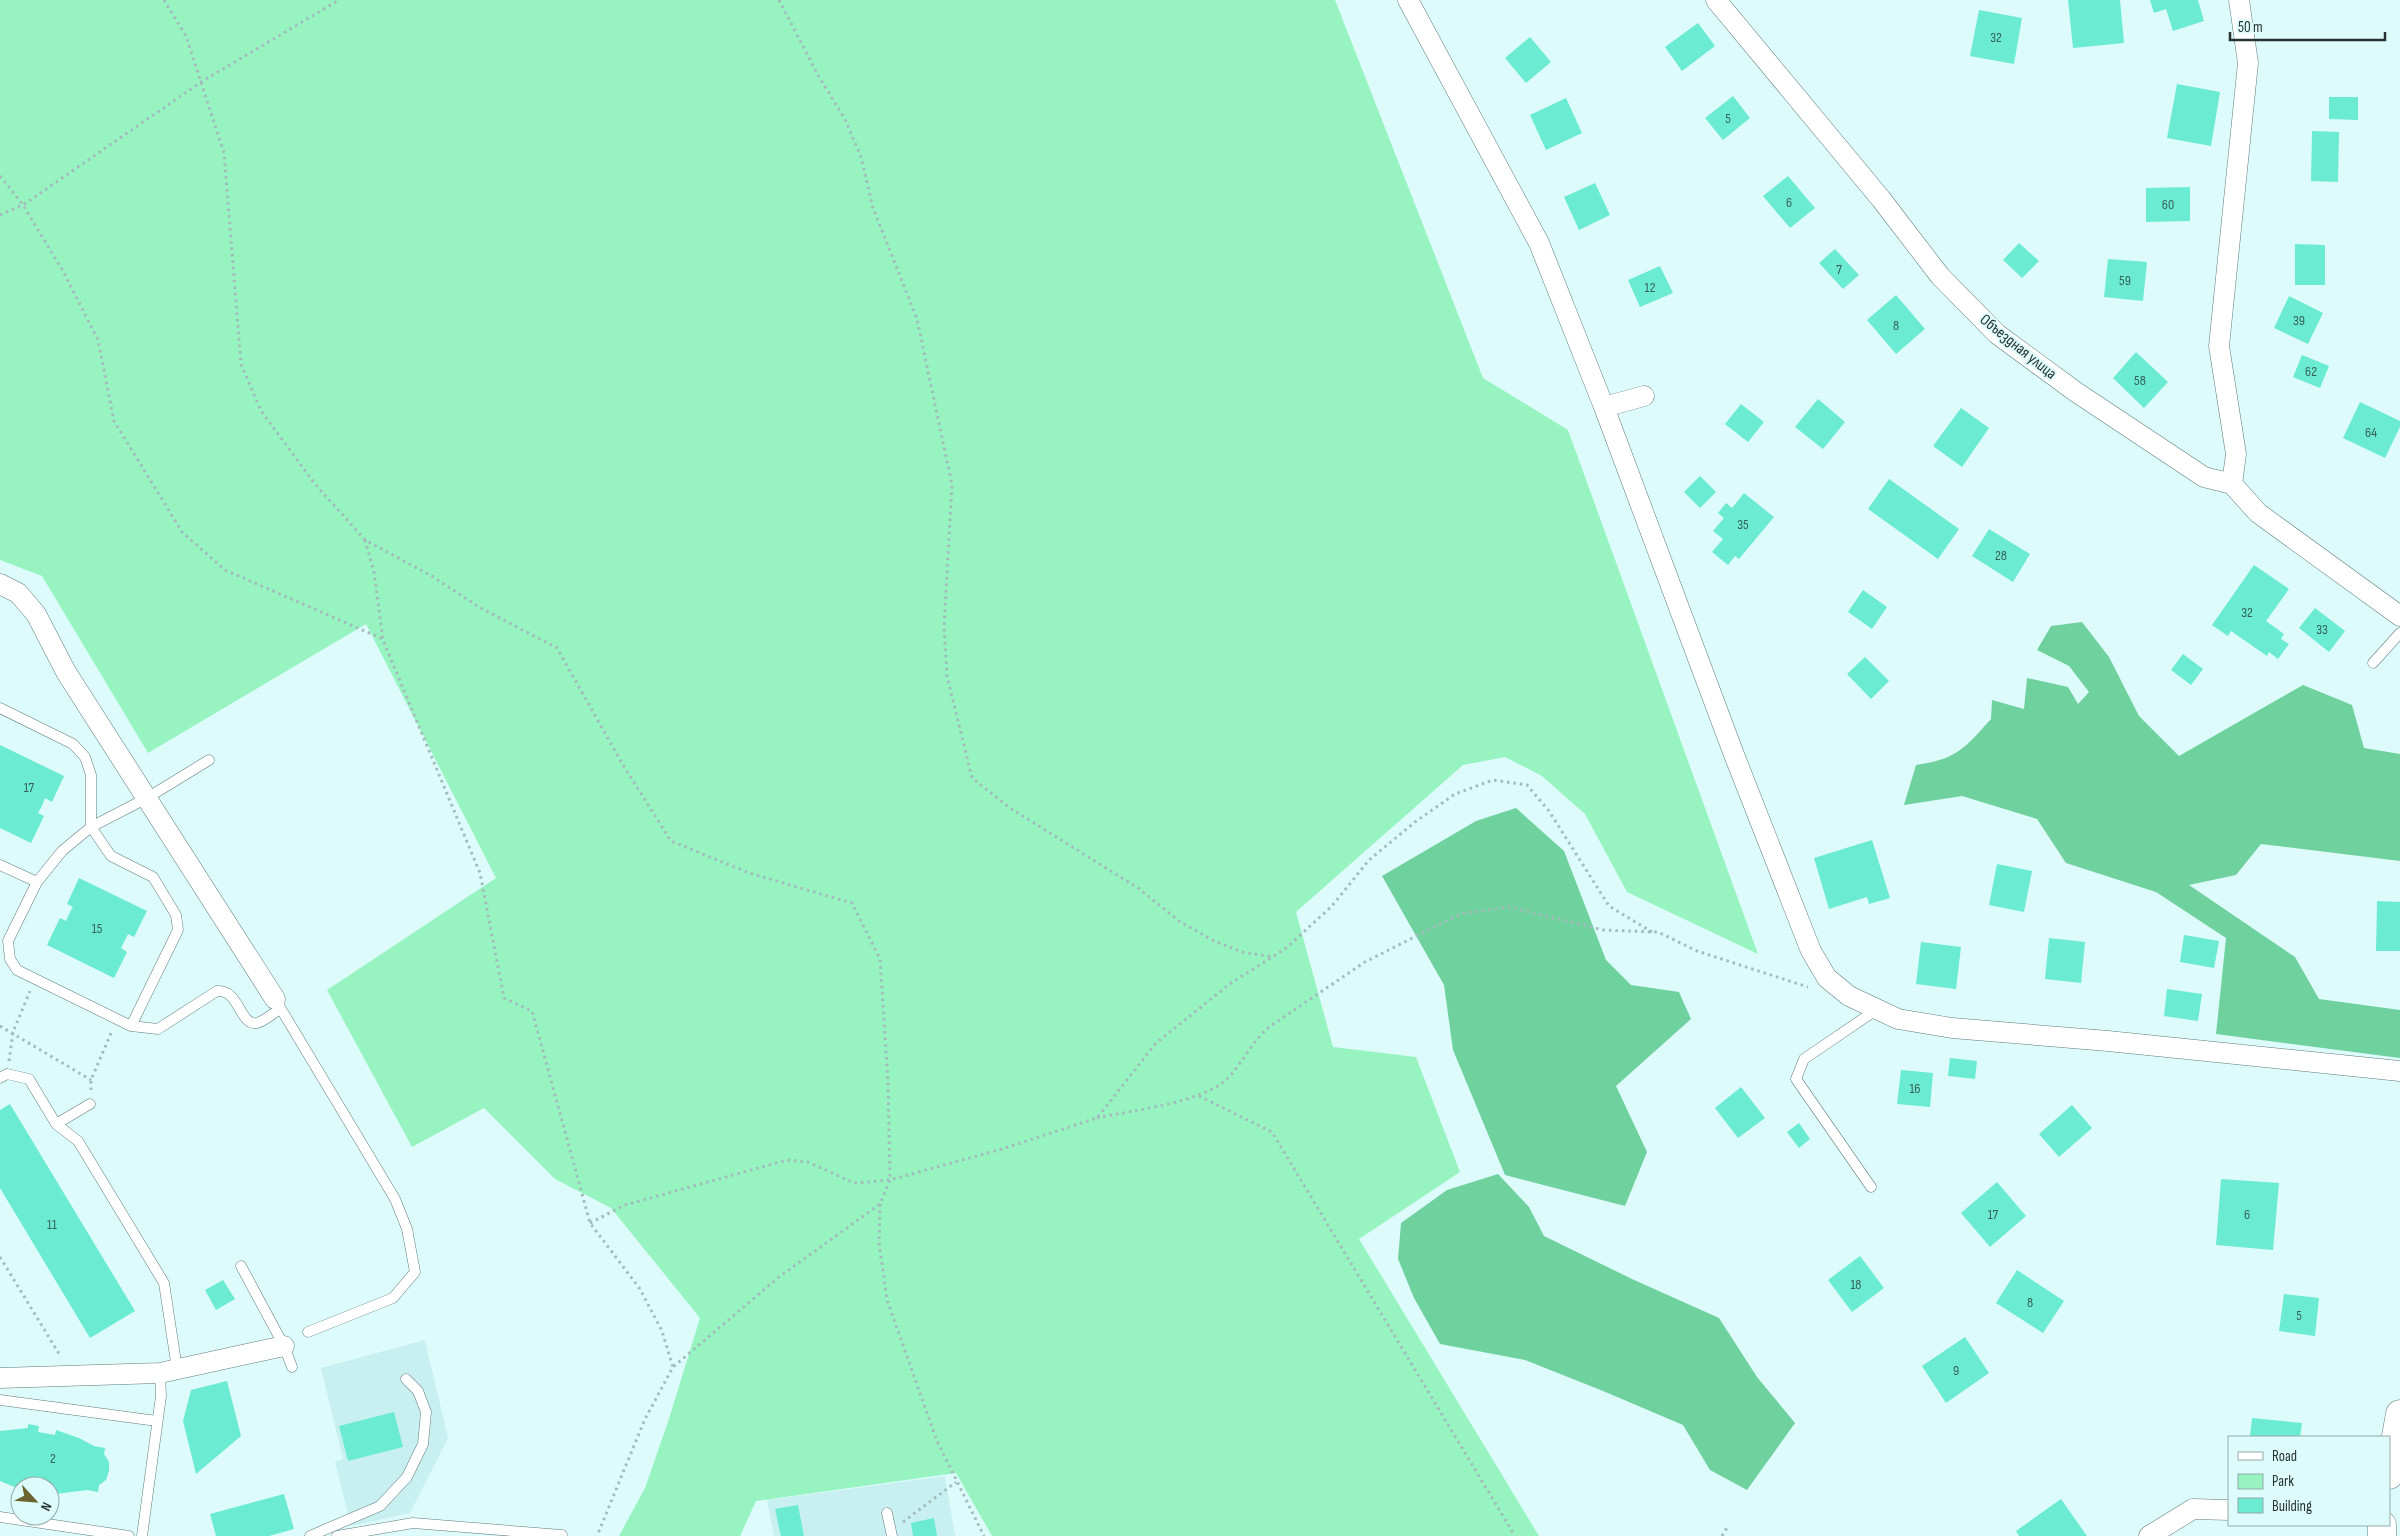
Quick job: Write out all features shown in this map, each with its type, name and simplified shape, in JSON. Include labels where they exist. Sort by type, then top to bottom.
[{"type":"street","points":[[1408,0],[1539,243],[1604,407],[1736,761],[1811,951],[1827,978],[1849,996],[1898,1019],[1952,1028],[2108,1041],[2400,1071]]},
{"type":"street","name":"Объездная улица","points":[[1716,0],[1881,199],[1940,276],[1997,334],[2076,392],[2204,477],[2232,484]]},
{"type":"street","points":[[2239,0],[2248,63],[2219,346],[2236,454],[2232,484],[2258,513],[2397,613]]},
{"type":"street","points":[[1604,407],[1644,396]]},
{"type":"street","points":[[0,584],[18,593],[36,614],[66,672],[278,1004]]},
{"type":"street","points":[[0,1378],[168,1371],[284,1346]]},
{"type":"street","points":[[2390,1469],[2400,1414]]},
{"type":"street","points":[[2148,1536],[2193,1508],[2228,1510]]},
{"type":"lane","points":[[2373,663],[2400,632]]},
{"type":"lane","points":[[0,708],[73,744],[85,757],[91,775],[91,827],[111,856],[153,877],[176,915],[178,930],[131,1026]]},
{"type":"lane","points":[[210,760],[147,798],[91,827],[62,851],[37,882],[8,941],[10,959],[17,970],[131,1026],[158,1029],[217,992],[224,991],[231,995],[247,1020],[252,1023],[259,1022],[278,1004],[395,1199],[407,1229],[415,1272],[393,1298],[308,1332]]},
{"type":"lane","points":[[0,864],[37,882]]},
{"type":"lane","points":[[1871,1187],[1796,1079],[1804,1059],[1876,1010]]},
{"type":"lane","points":[[3,1076],[29,1078],[56,1124],[78,1141],[164,1283],[168,1371],[157,1421],[142,1536]]},
{"type":"lane","points":[[56,1124],[90,1104]]},
{"type":"lane","points":[[241,1266],[284,1346],[292,1367]]},
{"type":"lane","points":[[310,1536],[380,1506],[407,1477],[424,1444],[426,1412],[418,1391],[406,1379]]},
{"type":"lane","points":[[0,1400],[157,1421]]},
{"type":"lane","points":[[887,1513],[892,1534]]},
{"type":"lane","points":[[0,1517],[130,1536]]},
{"type":"lane","points":[[336,1536],[413,1523],[562,1535]]},
{"type":"path","points":[[164,0],[186,36],[224,153],[241,364],[261,411],[315,484],[365,540],[430,575],[479,607],[557,648],[623,766],[671,841],[749,873],[852,903],[880,959],[888,1082],[890,1180],[880,1204],[879,1242],[887,1300],[937,1441],[984,1536]]},
{"type":"path","points":[[0,215],[24,205],[201,82],[339,0]]},
{"type":"path","points":[[779,0],[819,77],[845,119],[861,157],[873,208],[917,319],[952,485],[944,627],[947,676],[972,778],[1010,808],[1138,888],[1179,921],[1221,944],[1242,952],[1273,957]]},
{"type":"path","points":[[0,176],[24,205],[63,271],[98,340],[114,420],[182,532],[225,570],[383,640]]},
{"type":"path","points":[[365,540],[374,572],[383,640],[480,873],[504,998],[532,1011],[590,1224],[640,1289],[662,1331],[673,1367]]},
{"type":"path","points":[[1097,1118],[1156,1043],[1231,983],[1273,957],[1332,906],[1369,860],[1415,822],[1455,794],[1493,780],[1526,785],[1549,812],[1609,906],[1652,932]]},
{"type":"path","points":[[590,1224],[625,1205],[786,1160],[808,1162],[854,1183],[890,1180],[1002,1149],[1097,1118],[1199,1096],[1227,1078],[1260,1034],[1272,1024],[1365,962],[1460,914],[1510,907],[1603,930],[1658,932],[1697,951],[1810,987],[1827,978]]},
{"type":"path","points":[[3,1076],[13,1032],[35,978]]},
{"type":"path","points":[[0,1026],[91,1080],[117,1019]]},
{"type":"path","points":[[1199,1096],[1272,1132],[1515,1536]]},
{"type":"path","points":[[598,1536],[645,1420],[673,1367],[779,1276],[880,1204]]},
{"type":"path","points":[[0,1257],[63,1359]]},
{"type":"path","points":[[892,1534],[956,1482]]},
{"type":"path","points":[[1722,1536],[1728,1526]]},
{"type":"shaded area","points":[[425,1340],[448,1438],[410,1513],[351,1526],[335,1462],[343,1459],[321,1368]]},
{"type":"shaded area","points":[[945,1476],[955,1536],[774,1536],[767,1500]]},
{"type":"green space","points":[[0,0],[1335,0],[1483,378],[1568,430],[1758,954],[1627,892],[1585,814],[1542,776],[1505,757],[1463,765],[1296,912],[1333,1047],[1416,1057],[1460,1172],[1359,1239],[1539,1536],[992,1536],[956,1473],[756,1501],[740,1536],[619,1536],[645,1488],[668,1422],[700,1318],[611,1208],[555,1179],[484,1108],[412,1147],[327,990],[496,878],[366,624],[148,753],[42,576],[0,560]]},
{"type":"green space","points":[[2082,622],[2109,657],[2139,716],[2179,756],[2303,685],[2352,705],[2364,748],[2400,754],[2400,861],[2261,844],[2236,875],[2189,885],[2295,957],[2319,999],[2400,1010],[2400,1058],[2216,1034],[2226,938],[2156,892],[2066,863],[2037,819],[1962,796],[1904,805],[1916,765],[1941,760],[1959,751],[1991,719],[1992,700],[2024,709],[2027,678],[2068,687],[2078,704],[2089,692],[2069,666],[2037,650],[2051,626]]},
{"type":"green space","points":[[1516,808],[1564,851],[1606,960],[1631,985],[1679,992],[1691,1019],[1616,1086],[1647,1152],[1625,1206],[1505,1175],[1453,1050],[1444,985],[1382,876],[1476,821]]},
{"type":"green space","points":[[1498,1174],[1529,1207],[1544,1236],[1632,1279],[1719,1318],[1757,1377],[1795,1423],[1747,1490],[1710,1470],[1683,1425],[1525,1360],[1440,1344],[1414,1298],[1398,1259],[1401,1223],[1447,1190]]},
{"type":"building","points":[[2068,0],[2120,0],[2124,43],[2073,48]]},
{"type":"building","points":[[2150,0],[2198,0],[2204,21],[2173,31],[2166,9],[2154,13]]},
{"type":"building","points":[[1979,10],[2022,18],[2014,64],[1970,56]]},
{"type":"building","points":[[1698,23],[1715,46],[1682,71],[1665,47]]},
{"type":"building","points":[[1530,37],[1551,62],[1526,83],[1505,58]]},
{"type":"building","points":[[2177,84],[2220,92],[2211,146],[2167,138]]},
{"type":"building","points":[[1733,96],[1750,118],[1723,140],[1705,118]]},
{"type":"building","points":[[2329,97],[2358,97],[2358,120],[2329,119]]},
{"type":"building","points":[[1566,98],[1582,133],[1546,150],[1530,115]]},
{"type":"building","points":[[2312,131],[2339,132],[2338,182],[2311,181]]},
{"type":"building","points":[[1788,176],[1815,208],[1790,228],[1763,196]]},
{"type":"building","points":[[1595,183],[1610,215],[1579,230],[1564,197]]},
{"type":"building","points":[[2190,187],[2190,221],[2146,222],[2146,188]]},
{"type":"building","points":[[2019,243],[2039,261],[2022,278],[2003,260]]},
{"type":"building","points":[[2295,244],[2325,245],[2325,285],[2295,285]]},
{"type":"building","points":[[1835,249],[1859,275],[1843,289],[1819,263]]},
{"type":"building","points":[[2108,259],[2147,262],[2143,301],[2104,297]]},
{"type":"building","points":[[1660,266],[1673,293],[1640,307],[1628,280]]},
{"type":"building","points":[[1896,295],[1925,329],[1896,354],[1867,320]]},
{"type":"building","points":[[2289,296],[2323,313],[2308,344],[2274,328]]},
{"type":"building","points":[[2136,352],[2168,382],[2144,408],[2113,378]]},
{"type":"building","points":[[2302,355],[2329,366],[2320,388],[2293,377]]},
{"type":"building","points":[[1818,399],[1845,422],[1823,449],[1795,427]]},
{"type":"building","points":[[2360,402],[2400,421],[2400,427],[2385,458],[2343,438]]},
{"type":"building","points":[[1741,404],[1764,422],[1748,442],[1725,424]]},
{"type":"building","points":[[1961,408],[1989,428],[1962,467],[1933,446]]},
{"type":"building","points":[[1700,476],[1716,492],[1700,508],[1684,492]]},
{"type":"building","points":[[1889,479],[1959,529],[1938,559],[1868,509]]},
{"type":"building","points":[[1744,493],[1774,517],[1739,559],[1735,556],[1728,565],[1712,552],[1723,539],[1713,531],[1724,518],[1718,513],[1726,503],[1732,508]]},
{"type":"building","points":[[1989,529],[2030,554],[2013,582],[1972,556]]},
{"type":"building","points":[[2254,565],[2289,589],[2266,621],[2284,634],[2281,639],[2289,644],[2278,659],[2269,652],[2267,656],[2231,631],[2228,636],[2212,625]]},
{"type":"building","points":[[1863,590],[1887,607],[1872,629],[1848,612]]},
{"type":"building","points":[[2315,608],[2345,631],[2329,652],[2299,628]]},
{"type":"building","points":[[2183,654],[2203,669],[2191,685],[2171,670]]},
{"type":"building","points":[[1865,657],[1889,681],[1871,699],[1847,674]]},
{"type":"building","points":[[0,745],[64,776],[52,802],[45,798],[38,813],[44,816],[31,843],[0,828]]},
{"type":"building","points":[[1872,840],[1890,898],[1869,904],[1867,897],[1829,909],[1814,858]]},
{"type":"building","points":[[1997,864],[2032,871],[2024,912],[1989,905]]},
{"type":"building","points":[[79,878],[147,911],[134,937],[128,934],[121,948],[127,952],[114,978],[47,945],[60,918],[66,921],[73,907],[67,904]]},
{"type":"building","points":[[2377,901],[2400,902],[2400,951],[2376,951]]},
{"type":"building","points":[[2184,935],[2219,941],[2214,968],[2180,962]]},
{"type":"building","points":[[2049,938],[2085,942],[2081,983],[2045,979]]},
{"type":"building","points":[[1921,942],[1961,947],[1956,989],[1916,984]]},
{"type":"building","points":[[2167,989],[2202,994],[2198,1021],[2164,1016]]},
{"type":"building","points":[[1950,1058],[1977,1061],[1975,1079],[1948,1076]]},
{"type":"building","points":[[1901,1070],[1933,1073],[1930,1107],[1897,1104]]},
{"type":"building","points":[[1741,1087],[1765,1118],[1738,1138],[1715,1108]]},
{"type":"building","points":[[10,1104],[135,1311],[90,1338],[0,1188],[0,1110]]},
{"type":"building","points":[[2072,1105],[2092,1128],[2059,1157],[2039,1134]]},
{"type":"building","points":[[1799,1123],[1810,1139],[1799,1148],[1787,1132]]},
{"type":"building","points":[[2221,1179],[2279,1183],[2273,1250],[2216,1245]]},
{"type":"building","points":[[1997,1182],[2026,1216],[1990,1247],[1961,1213]]},
{"type":"building","points":[[1860,1256],[1884,1288],[1852,1312],[1828,1280]]},
{"type":"building","points":[[2017,1270],[2064,1301],[2043,1333],[1996,1303]]},
{"type":"building","points":[[223,1280],[235,1299],[216,1310],[205,1290]]},
{"type":"building","points":[[2284,1294],[2319,1298],[2315,1336],[2279,1331]]},
{"type":"building","points":[[1965,1337],[1989,1373],[1946,1403],[1922,1366]]},
{"type":"building","points":[[227,1381],[241,1436],[196,1474],[183,1421],[191,1390]]},
{"type":"building","points":[[394,1412],[403,1447],[348,1461],[339,1426]]},
{"type":"building","points":[[2252,1418],[2302,1423],[2300,1436],[2250,1436]]},
{"type":"building","points":[[28,1424],[39,1426],[38,1432],[55,1435],[56,1430],[79,1438],[94,1446],[105,1448],[104,1454],[109,1462],[109,1471],[106,1480],[99,1485],[98,1492],[87,1490],[60,1493],[60,1476],[10,1476],[10,1485],[0,1481],[0,1431],[28,1428]]},
{"type":"building","points":[[284,1494],[294,1529],[269,1536],[216,1536],[210,1514]]},
{"type":"building","points":[[2061,1499],[2087,1536],[2019,1536],[2016,1531]]},
{"type":"building","points":[[798,1505],[804,1536],[781,1536],[775,1509]]},
{"type":"building","points":[[934,1518],[937,1536],[913,1536],[911,1523]]}]
